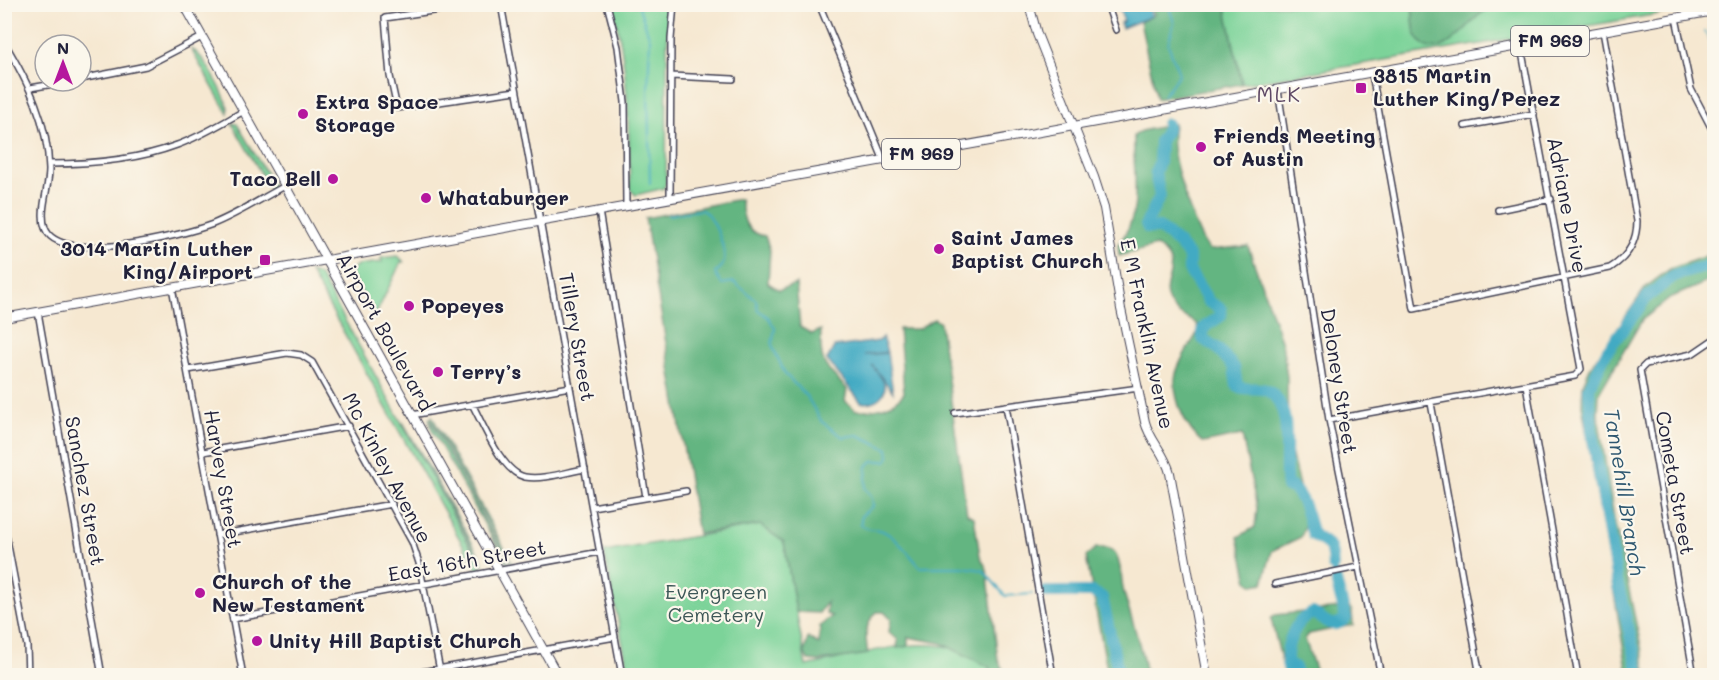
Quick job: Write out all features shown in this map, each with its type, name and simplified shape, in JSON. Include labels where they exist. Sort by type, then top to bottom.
[{"type":"main road","name":"Airport Boulevard","points":[[184,4],[558,675]]},
{"type":"main road","name":"FM 969","points":[[325,259],[1372,74],[1714,11]]},
{"type":"main road","points":[[4,318],[325,259]]},
{"type":"street","points":[[4,7],[17,4]]},
{"type":"street","points":[[480,4],[386,18],[390,76],[397,108],[516,91]]},
{"type":"street","name":"Tillery Street","points":[[501,4],[622,675]]},
{"type":"street","points":[[607,4],[618,47],[625,102],[626,206]]},
{"type":"street","points":[[670,198],[670,76],[674,4]]},
{"type":"street","points":[[819,4],[884,161]]},
{"type":"street","name":"E M Franklin Avenue","points":[[1029,4],[1037,34],[1075,127],[1104,208],[1121,309],[1148,434],[1161,450],[1170,473],[1207,675]]},
{"type":"street","points":[[1107,4],[1116,30]]},
{"type":"street","points":[[1676,18],[1691,89],[1714,133]]},
{"type":"street","points":[[1372,74],[1414,309],[1610,268],[1621,261],[1637,233],[1637,221],[1603,31]]},
{"type":"street","points":[[93,77],[146,66],[202,37]]},
{"type":"street","points":[[4,42],[30,88],[42,124],[49,164],[44,219],[50,236],[62,243],[94,248],[177,234],[224,219],[285,186]]},
{"type":"street","name":"Adriane Drive","points":[[1521,47],[1566,277],[1581,369],[1575,376],[1526,385]]},
{"type":"street","points":[[670,76],[733,79]]},
{"type":"street","name":"Deloney Street","points":[[1278,90],[1329,420],[1382,675]]},
{"type":"street","points":[[49,164],[96,162],[166,149],[189,141],[244,111]]},
{"type":"street","points":[[1464,126],[1534,114]]},
{"type":"street","points":[[1498,210],[1551,200]]},
{"type":"street","points":[[599,211],[646,497]]},
{"type":"street","name":"Harvey Street","points":[[172,287],[243,675]]},
{"type":"street","name":"Sanchez Street","points":[[38,312],[102,675]]},
{"type":"street","name":"Cometa Street","points":[[1694,675],[1640,373],[1646,364],[1687,356],[1714,339]]},
{"type":"street","name":"Mc Kinley Avenue","points":[[188,370],[279,354],[302,355],[316,368],[416,550],[441,675]]},
{"type":"street","points":[[1329,420],[1526,385],[1578,675]]},
{"type":"street","points":[[412,415],[570,387]]},
{"type":"street","points":[[955,412],[1139,388]]},
{"type":"street","points":[[1431,403],[1480,675]]},
{"type":"street","points":[[472,404],[504,462],[518,474],[540,477],[585,469]]},
{"type":"street","points":[[1006,406],[1053,675]]},
{"type":"street","points":[[203,452],[349,426]]},
{"type":"street","points":[[592,507],[686,490]]},
{"type":"street","points":[[217,535],[392,504]]},
{"type":"street","points":[[4,524],[27,646],[27,674],[9,675]]},
{"type":"street","name":"East 16th Street","points":[[233,619],[600,552]]},
{"type":"street","points":[[1275,584],[1358,567]]},
{"type":"street","points":[[399,675],[615,637]]},
{"type":"green space","points":[[612,5],[670,5],[667,47],[666,183],[664,188],[636,195],[630,190],[625,74]]},
{"type":"green space","points":[[1152,5],[1225,5],[1242,84],[1157,99],[1140,22],[1154,15]]},
{"type":"green space","points":[[1225,5],[1712,5],[1242,84]]},
{"type":"green space","points":[[1416,5],[1499,5],[1480,14],[1448,44],[1440,48],[1431,48],[1423,45],[1416,35],[1412,7]]},
{"type":"green space","points":[[191,49],[202,59],[215,78],[225,99],[228,114]]},
{"type":"green space","points":[[232,123],[237,124],[272,183],[270,189]]},
{"type":"green space","points":[[1174,124],[1175,157],[1182,185],[1204,243],[1210,250],[1248,246],[1282,343],[1287,377],[1288,439],[1307,520],[1301,537],[1272,551],[1263,583],[1254,585],[1248,581],[1238,537],[1255,527],[1257,508],[1242,435],[1203,443],[1186,423],[1175,388],[1176,373],[1198,332],[1197,324],[1175,310],[1168,299],[1166,291],[1171,269],[1166,254],[1156,246],[1119,256],[1118,244],[1132,219],[1134,206],[1134,136],[1141,131]]},
{"type":"green space","points":[[740,199],[748,228],[765,236],[770,250],[768,283],[779,290],[796,284],[800,327],[812,334],[821,330],[821,350],[824,363],[847,389],[845,401],[856,410],[876,409],[889,405],[904,393],[899,329],[918,329],[934,319],[940,323],[967,514],[974,517],[980,556],[987,569],[998,660],[1006,675],[991,675],[989,667],[941,643],[908,637],[908,646],[897,648],[898,640],[889,632],[891,619],[884,612],[877,612],[868,626],[866,636],[868,654],[820,661],[808,660],[804,652],[808,638],[819,644],[820,626],[832,616],[826,614],[827,602],[819,613],[796,612],[784,542],[760,525],[698,534],[645,218]]},
{"type":"green space","points":[[1714,253],[1714,279],[1672,297],[1642,320],[1599,393],[1598,415],[1615,524],[1647,675],[1628,675],[1582,405],[1583,384],[1590,368],[1646,287],[1670,269]]},
{"type":"green space","points":[[398,256],[404,262],[401,262],[375,316],[350,271],[357,265],[382,262],[381,258]]},
{"type":"green space","points":[[310,272],[319,275],[482,568],[477,570]]},
{"type":"green space","points":[[432,416],[513,564],[507,557],[431,418]]},
{"type":"green space","points":[[429,418],[510,565],[506,563],[432,430]]},
{"type":"green space","points":[[403,422],[482,560],[483,566]]},
{"type":"green space","name":"Evergreen Cemetery","points":[[760,525],[784,542],[806,666],[874,651],[910,645],[927,645],[949,647],[961,651],[989,667],[991,675],[629,675],[604,552]]},
{"type":"green space","points":[[1096,548],[1110,549],[1117,556],[1124,593],[1146,675],[1108,675],[1086,556]]},
{"type":"green space","points":[[1349,607],[1352,611],[1353,625],[1309,634],[1305,639],[1317,675],[1285,675],[1271,619],[1275,615]]},
{"type":"water","points":[[1124,5],[1148,5],[1152,16],[1122,28],[1120,23],[1124,21],[1119,9]]},
{"type":"water","points":[[882,337],[887,352],[864,355],[887,353],[893,392],[872,365],[883,381],[884,391],[875,401],[861,402],[827,360],[834,347],[879,341]]},
{"type":"waterway","points":[[638,4],[650,39],[648,91],[650,184]]},
{"type":"waterway","points":[[1163,96],[1179,74],[1168,44],[1174,23],[1168,4]]},
{"type":"waterway","points":[[1704,31],[1714,46]]},
{"type":"waterway","points":[[1167,124],[1167,130],[1160,141],[1159,162],[1155,173],[1160,196],[1146,224],[1148,228],[1159,228],[1177,242],[1189,256],[1189,270],[1209,302],[1221,309],[1221,316],[1203,328],[1203,339],[1217,348],[1234,367],[1237,386],[1264,389],[1277,399],[1285,421],[1287,487],[1292,487],[1300,498],[1313,535],[1329,546],[1333,566]]},
{"type":"waterway","points":[[668,215],[701,210],[710,218],[718,233],[724,256],[723,265],[715,273],[722,284],[734,282],[756,300],[758,310],[768,317],[775,328],[772,345],[785,374],[807,397],[822,422],[843,437],[858,435],[888,449],[889,457],[886,461],[872,461],[867,466],[865,488],[872,498],[873,506],[861,516],[861,525],[868,529],[880,530],[891,536],[920,567],[963,567],[983,570],[1005,596],[1032,594]]},
{"type":"waterway","name":"Tannehill Branch","points":[[1640,676],[1617,581],[1592,433],[1589,388],[1607,351],[1647,297],[1674,276],[1714,264]]},
{"type":"waterway","points":[[1295,676],[1295,667],[1288,667],[1287,659],[1292,635],[1301,622],[1313,613],[1333,624],[1346,618],[1335,577]]},
{"type":"waterway","points":[[1046,592],[1092,592],[1102,597],[1119,676]]},
{"type":"place","name":"3815 Martin Luther King/Perez","points":[[1361,88]]},
{"type":"place","name":"Extra Space Storage","points":[[303,114]]},
{"type":"place","name":"Friends Meeting of Austin","points":[[1201,147]]},
{"type":"place","name":"Taco Bell","points":[[333,179]]},
{"type":"place","name":"Whataburger","points":[[426,198]]},
{"type":"place","name":"Saint James Baptist Church","points":[[939,249]]},
{"type":"place","name":"3014 Martin Luther King/Airport","points":[[265,260]]},
{"type":"place","name":"Popeyes","points":[[409,306]]},
{"type":"place","name":"Terry’s","points":[[438,372]]},
{"type":"place","name":"Church of the New Testament","points":[[200,593]]},
{"type":"place","name":"Unity Hill Baptist Church","points":[[257,641]]},
{"type":"district","name":"MLK","points":[[1279,95]]}]
